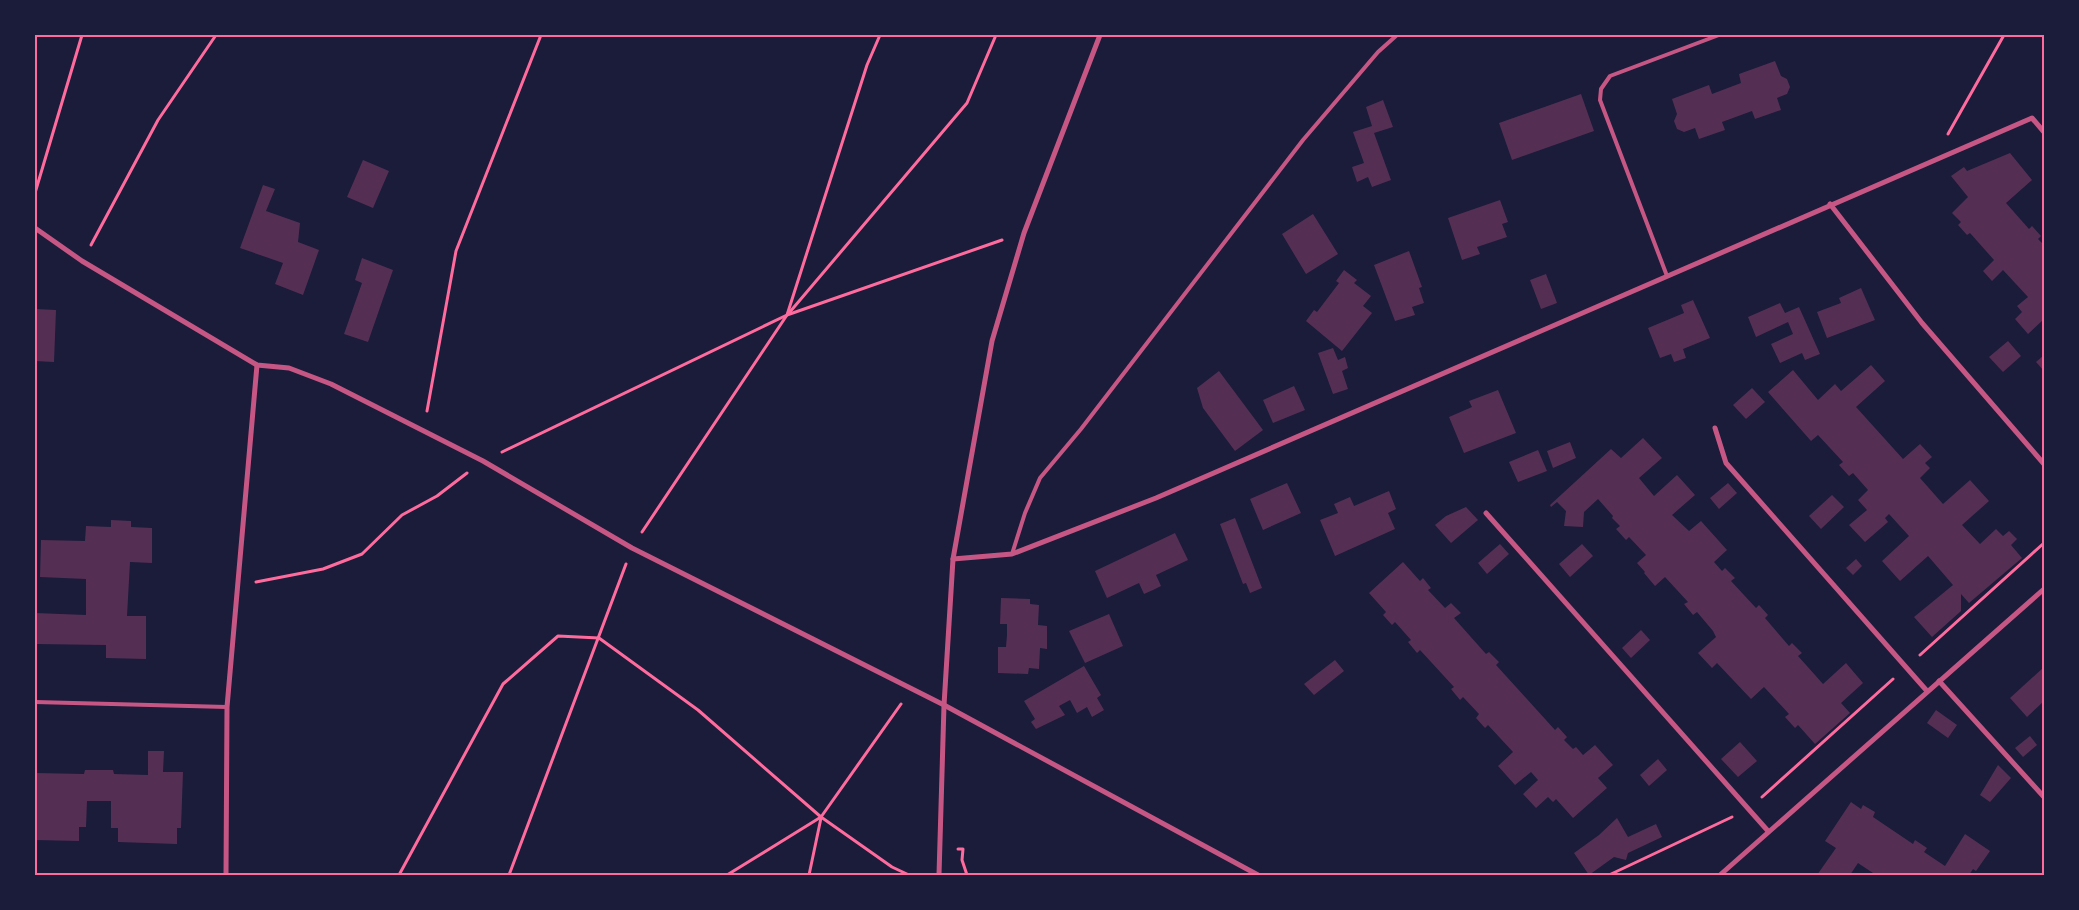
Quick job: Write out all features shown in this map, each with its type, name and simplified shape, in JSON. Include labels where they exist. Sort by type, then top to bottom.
[{"type":"street","points":[[939,875],[944,705],[953,559],[992,341],[1024,232],[1100,35]]},
{"type":"street","points":[[953,559],[1012,554],[1165,494],[2032,118],[2044,132]]},
{"type":"street","points":[[1830,204],[1922,323],[2044,464]]},
{"type":"street","points":[[35,228],[82,260],[257,365],[289,368],[331,384],[483,461],[632,548],[944,705],[1258,875]]},
{"type":"street","points":[[226,875],[227,707],[257,365]]},
{"type":"street","points":[[1715,428],[1726,463],[1927,691]]},
{"type":"street","points":[[1486,513],[1768,831]]},
{"type":"street","points":[[1720,875],[2044,589]]},
{"type":"street","points":[[1939,681],[2044,797]]},
{"type":"lane","points":[[1012,554],[1025,513],[1040,478],[1304,140],[1378,52],[1397,35]]},
{"type":"lane","points":[[1667,276],[1600,100],[1601,90],[1610,76],[1719,35]]},
{"type":"lane","points":[[35,702],[227,707]]},
{"type":"path","points":[[35,193],[82,35]]},
{"type":"path","points":[[82,260],[158,120],[216,35]]},
{"type":"path","points":[[423,432],[456,251],[541,35]]},
{"type":"path","points":[[787,315],[867,65],[880,35]]},
{"type":"path","points":[[509,875],[600,638],[632,548],[787,315],[967,103],[996,35]]},
{"type":"path","points":[[1933,160],[2004,35]]},
{"type":"path","points":[[237,587],[280,576],[323,569],[362,554],[402,515],[437,496],[483,461],[787,315],[1024,232]]},
{"type":"path","points":[[1609,875],[1748,808],[2044,544]]},
{"type":"path","points":[[399,875],[503,684],[558,636],[600,638],[698,710],[821,817],[892,867],[908,875]]},
{"type":"path","points":[[727,875],[821,817],[911,689]]},
{"type":"path","points":[[809,875],[821,817]]},
{"type":"building","points":[[1775,61],[1781,76],[1787,79],[1790,87],[1787,94],[1777,98],[1781,110],[1755,119],[1752,111],[1722,122],[1725,130],[1699,139],[1695,128],[1684,132],[1677,129],[1674,121],[1677,114],[1672,99],[1709,85],[1712,94],[1741,83],[1739,74]]},
{"type":"building","points":[[1581,94],[1594,131],[1512,160],[1499,123]]},
{"type":"building","points":[[1383,100],[1393,127],[1374,133],[1391,180],[1372,187],[1368,177],[1357,182],[1352,167],[1364,163],[1353,132],[1372,126],[1366,107]]},
{"type":"building","points":[[2010,153],[2032,180],[2006,203],[2029,229],[2032,226],[2041,236],[2038,239],[2044,245],[2044,319],[2028,334],[2015,319],[2022,312],[2017,306],[2028,297],[2003,270],[1992,281],[1983,271],[1994,260],[1970,233],[1967,235],[1958,225],[1961,222],[1952,213],[1968,197],[1951,176],[1964,167],[1967,171]]},
{"type":"building","points":[[363,160],[389,171],[373,208],[347,197]]},
{"type":"building","points":[[263,185],[275,189],[266,211],[300,223],[298,242],[319,250],[303,295],[275,284],[283,263],[240,248]]},
{"type":"building","points":[[1500,200],[1508,222],[1502,224],[1507,237],[1477,247],[1480,254],[1462,260],[1448,218]]},
{"type":"building","points":[[1313,214],[1338,254],[1306,274],[1282,234]]},
{"type":"building","points":[[1409,251],[1422,287],[1419,288],[1424,303],[1412,307],[1415,315],[1395,321],[1374,265]]},
{"type":"building","points":[[362,258],[393,270],[368,342],[344,334],[362,283],[355,280]]},
{"type":"building","points":[[1344,270],[1357,280],[1354,283],[1371,296],[1363,306],[1372,313],[1342,351],[1306,321],[1314,310],[1317,312],[1339,283],[1336,281]]},
{"type":"building","points":[[1546,274],[1557,303],[1541,309],[1530,280]]},
{"type":"building","points":[[1861,288],[1875,320],[1827,338],[1817,312],[1841,303],[1839,298]]},
{"type":"building","points":[[1693,300],[1710,338],[1683,349],[1686,358],[1674,362],[1671,354],[1660,358],[1648,328],[1684,313],[1681,305]]},
{"type":"building","points":[[1780,303],[1785,313],[1799,307],[1820,354],[1805,360],[1802,353],[1780,363],[1771,344],[1793,334],[1788,322],[1756,337],[1748,317]]},
{"type":"building","points":[[35,309],[56,310],[54,362],[35,361]]},
{"type":"building","points":[[2008,341],[2021,356],[2003,372],[1989,357]]},
{"type":"building","points":[[1333,348],[1338,360],[1345,357],[1348,368],[1342,371],[1348,389],[1333,394],[1318,353]]},
{"type":"building","points":[[2044,355],[2044,371],[2036,362]]},
{"type":"building","points":[[1871,365],[1885,381],[1856,407],[1903,459],[1920,444],[1932,457],[1925,463],[1930,468],[1920,478],[1943,504],[1970,480],[1989,501],[1962,525],[1980,544],[1996,529],[2003,536],[2009,531],[2017,539],[2011,545],[2022,558],[1969,603],[1961,594],[1961,611],[1932,637],[1914,617],[1953,585],[1928,556],[1900,581],[1882,561],[1909,536],[1889,514],[1885,518],[1888,522],[1865,542],[1849,525],[1867,510],[1858,500],[1868,490],[1853,473],[1849,476],[1839,465],[1843,462],[1818,435],[1811,441],[1768,392],[1793,370],[1818,400],[1835,384],[1841,391]]},
{"type":"building","points":[[1219,371],[1263,430],[1235,451],[1203,408],[1197,388]]},
{"type":"building","points":[[1294,386],[1305,410],[1273,423],[1263,400]]},
{"type":"building","points":[[1752,388],[1765,402],[1746,419],[1733,405]]},
{"type":"building","points":[[1498,390],[1516,433],[1464,453],[1449,417],[1472,407],[1469,401]]},
{"type":"building","points":[[1643,438],[1662,458],[1639,478],[1654,496],[1677,475],[1695,495],[1672,515],[1689,531],[1701,521],[1727,550],[1714,562],[1722,571],[1725,568],[1735,578],[1731,581],[1756,608],[1759,605],[1768,615],[1765,618],[1789,646],[1792,643],[1802,653],[1798,656],[1823,684],[1846,663],[1863,683],[1841,703],[1850,713],[1815,744],[1798,725],[1795,728],[1785,717],[1789,714],[1764,687],[1751,699],[1717,663],[1712,668],[1698,653],[1716,637],[1713,631],[1697,612],[1693,615],[1684,604],[1688,602],[1665,577],[1655,586],[1637,563],[1646,555],[1629,537],[1626,540],[1616,529],[1620,526],[1598,499],[1584,512],[1583,527],[1564,526],[1566,511],[1557,502],[1551,507],[1550,505],[1611,449],[1621,458]]},
{"type":"building","points":[[1570,442],[1576,458],[1553,468],[1547,451]]},
{"type":"building","points":[[1538,450],[1547,471],[1518,482],[1509,462]]},
{"type":"building","points":[[1287,483],[1301,513],[1263,530],[1250,499]]},
{"type":"building","points":[[1728,483],[1737,493],[1719,509],[1710,498]]},
{"type":"building","points":[[1389,491],[1396,509],[1388,513],[1395,529],[1335,556],[1320,520],[1338,513],[1334,504],[1350,497],[1354,506]]},
{"type":"building","points":[[1832,495],[1844,507],[1821,529],[1809,516]]},
{"type":"building","points":[[1466,507],[1478,520],[1451,543],[1435,525],[1446,516]]},
{"type":"building","points":[[1235,518],[1262,588],[1250,593],[1246,583],[1243,584],[1220,524]]},
{"type":"building","points":[[111,520],[131,521],[131,527],[152,528],[152,563],[130,562],[127,616],[146,616],[146,659],[106,658],[106,645],[35,644],[35,613],[86,615],[86,579],[40,577],[41,540],[85,541],[86,526],[111,527]]},
{"type":"building","points":[[1175,533],[1188,560],[1156,575],[1161,586],[1144,594],[1139,583],[1107,598],[1095,571]]},
{"type":"building","points":[[1500,544],[1509,554],[1487,574],[1478,563]]},
{"type":"building","points":[[1582,544],[1593,556],[1570,577],[1559,564]]},
{"type":"building","points":[[1856,559],[1862,566],[1853,575],[1846,568]]},
{"type":"building","points":[[1403,562],[1420,581],[1423,578],[1431,588],[1428,590],[1445,608],[1451,603],[1461,613],[1454,618],[1486,654],[1489,652],[1499,662],[1496,665],[1555,730],[1558,727],[1567,737],[1564,740],[1573,749],[1576,747],[1583,755],[1595,745],[1613,765],[1598,778],[1607,788],[1573,818],[1556,799],[1553,802],[1548,797],[1536,808],[1523,794],[1538,780],[1531,772],[1515,785],[1498,766],[1513,752],[1488,725],[1485,728],[1476,718],[1479,714],[1463,697],[1460,700],[1451,689],[1454,687],[1420,650],[1417,653],[1408,642],[1411,640],[1395,622],[1392,625],[1383,615],[1386,612],[1369,593]]},
{"type":"building","points":[[1001,598],[1030,599],[1030,604],[1039,605],[1038,625],[1047,626],[1047,649],[1040,648],[1039,669],[1029,668],[1028,674],[998,673],[998,647],[1006,647],[1007,635],[1007,624],[1000,624]]},
{"type":"building","points":[[1109,614],[1123,646],[1085,663],[1069,631]]},
{"type":"building","points":[[1641,630],[1650,640],[1631,658],[1622,648]]},
{"type":"building","points":[[1335,660],[1344,671],[1314,695],[1304,684]]},
{"type":"building","points":[[1084,666],[1101,695],[1097,698],[1104,710],[1092,717],[1087,707],[1077,713],[1070,700],[1059,706],[1065,715],[1036,729],[1031,722],[1035,719],[1024,701]]},
{"type":"building","points":[[2044,667],[2044,701],[2027,717],[2010,698]]},
{"type":"building","points":[[1936,710],[1957,725],[1948,738],[1927,723]]},
{"type":"building","points":[[2030,736],[2037,745],[2023,757],[2015,748]]},
{"type":"building","points":[[1740,742],[1757,761],[1738,777],[1721,759]]},
{"type":"building","points":[[148,751],[164,751],[163,772],[183,772],[181,828],[177,828],[177,844],[118,842],[118,828],[111,828],[111,801],[87,801],[86,827],[79,827],[79,841],[35,840],[35,773],[84,774],[85,770],[113,770],[114,774],[148,775]]},
{"type":"building","points":[[1658,759],[1667,770],[1649,786],[1640,775]]},
{"type":"building","points":[[1998,765],[2011,778],[1990,802],[1980,795]]},
{"type":"building","points":[[1851,802],[1861,809],[1863,805],[1875,812],[1873,817],[1913,844],[1915,840],[1927,848],[1924,852],[1945,866],[1965,834],[1990,851],[1976,871],[1973,869],[1969,875],[1876,875],[1858,863],[1850,875],[1817,875],[1836,848],[1825,841]]},
{"type":"building","points":[[1617,818],[1628,837],[1656,824],[1662,837],[1628,853],[1626,860],[1614,857],[1589,875],[1574,853],[1599,835]]}]
